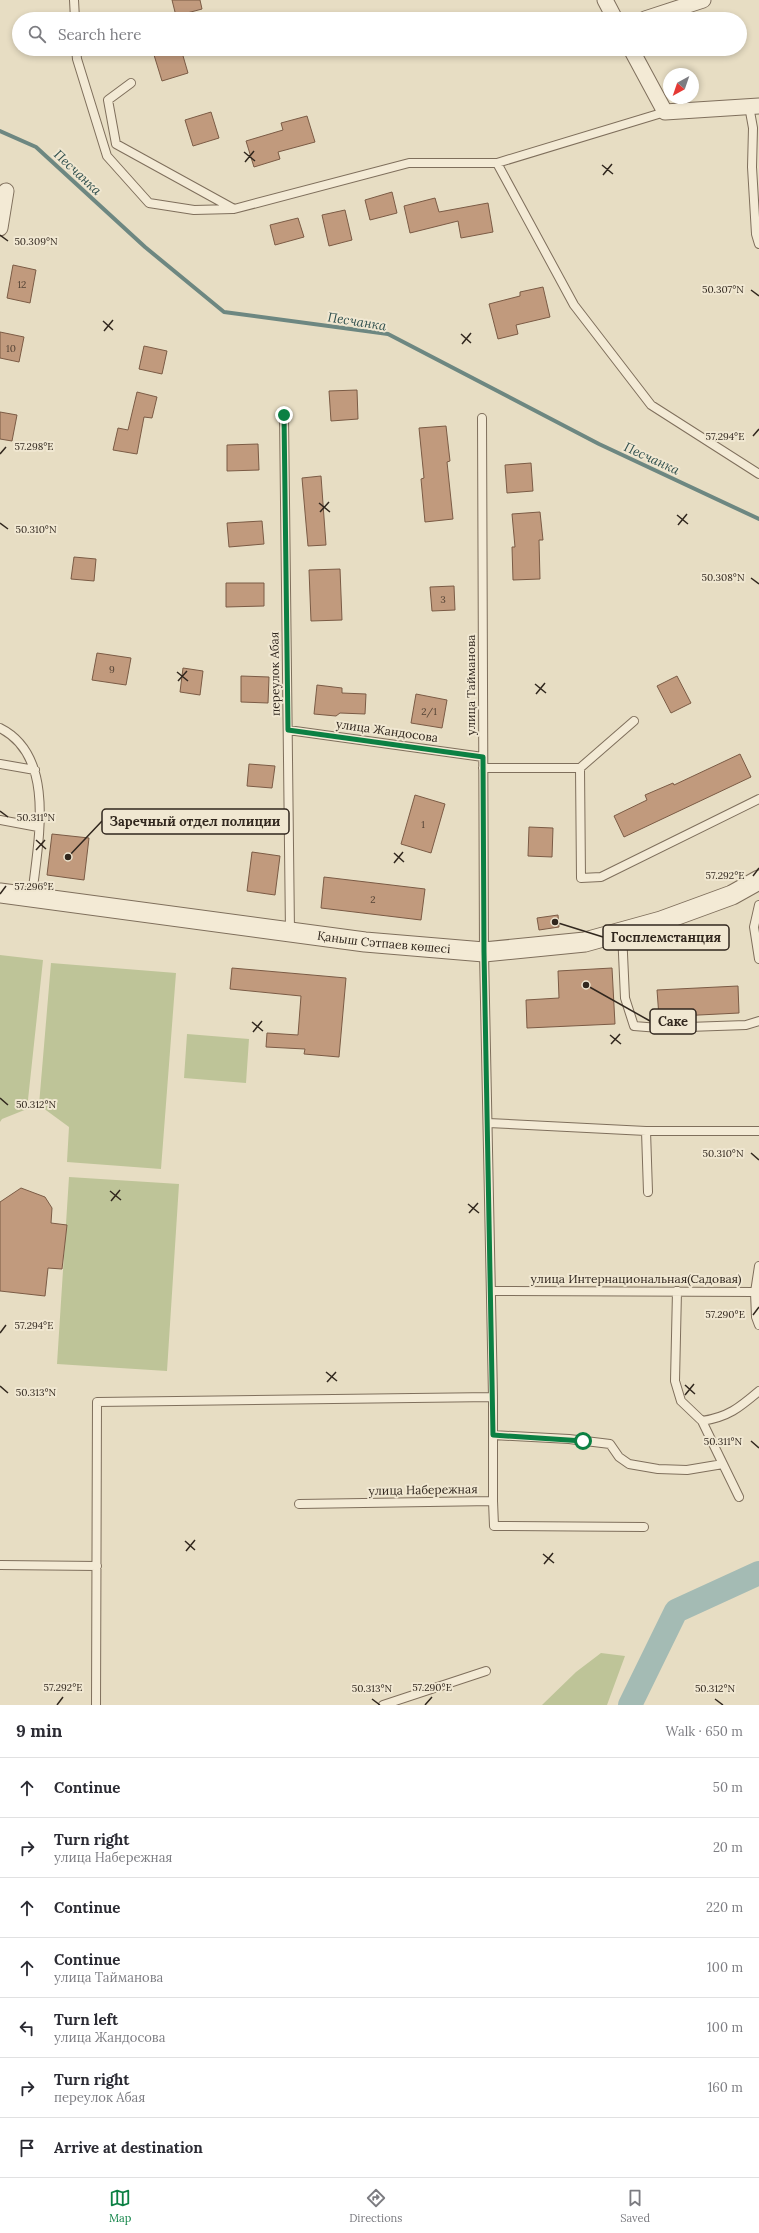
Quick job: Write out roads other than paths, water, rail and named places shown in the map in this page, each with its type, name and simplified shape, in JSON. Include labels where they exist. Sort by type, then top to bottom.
[{"type":"street","points":[[605,0],[611,12]]},
{"type":"street","points":[[666,12],[703,0]]},
{"type":"street","points":[[635,56],[665,112],[754,106]]},
{"type":"street","points":[[0,228],[6,191]]},
{"type":"street","name":"Қаныш Сәтпаев көшесі","points":[[0,893],[365,942],[484,952],[585,942],[661,921],[732,895],[759,880]]},
{"type":"lane","points":[[74,0],[75,12]]},
{"type":"lane","points":[[77,56],[107,156],[149,203],[194,210],[234,209],[409,163],[497,163],[665,112]]},
{"type":"lane","points":[[131,83],[108,100],[116,144],[234,209]]},
{"type":"lane","points":[[754,106],[752,167],[756,234],[759,244]]},
{"type":"lane","points":[[497,163],[574,305],[651,405],[759,474]]},
{"type":"lane","name":"переулок Абая","points":[[284,415],[290,932]]},
{"type":"lane","name":"улица Тайманова","points":[[482,418],[484,952],[488,1123]]},
{"type":"lane","points":[[483,768],[580,768],[634,721]]},
{"type":"lane","points":[[0,728],[21,744],[30,757],[39,788],[38,827],[32,897]]},
{"type":"lane","name":"улица Жандосова","points":[[288,730],[483,757]]},
{"type":"lane","points":[[0,764],[35,770]]},
{"type":"lane","points":[[580,768],[581,878],[601,877],[759,799]]},
{"type":"lane","points":[[0,820],[38,827]]},
{"type":"lane","points":[[759,905],[754,927],[759,959]]},
{"type":"lane","points":[[622,932],[625,998],[634,1026],[659,1028],[730,1026],[746,1025],[759,1021]]},
{"type":"lane","points":[[488,1123],[646,1131],[759,1131]]},
{"type":"lane","name":"улица Набережная","points":[[299,1504],[493,1501],[494,1397],[488,1123]]},
{"type":"lane","points":[[646,1131],[648,1192]]},
{"type":"lane","name":"улица Интернациональная(Садовая)","points":[[491,1291],[755,1292],[759,1266]]},
{"type":"lane","points":[[677,1291],[675,1381],[681,1400],[702,1421],[739,1497]]},
{"type":"lane","points":[[755,1292],[756,1317],[759,1325]]},
{"type":"lane","points":[[702,1421],[722,1418],[745,1403],[759,1391]]},
{"type":"lane","points":[[96,1705],[97,1402],[494,1397]]},
{"type":"lane","points":[[493,1435],[569,1439],[610,1444],[619,1457],[629,1464],[658,1469],[687,1470],[723,1464]]},
{"type":"lane","points":[[493,1501],[494,1526],[644,1527]]},
{"type":"lane","points":[[0,1565],[97,1566]]},
{"type":"lane","points":[[383,1705],[486,1671]]},
{"type":"waterway","name":"Песчанка","points":[[0,131],[36,147],[145,247],[224,312],[388,334],[599,444],[759,519]]},
{"type":"waterway","points":[[630,1705],[676,1611],[759,1573]]},
{"type":"place","name":"Заречный отдел полиции","points":[[68,857]]},
{"type":"place","name":"Госплемстанция","points":[[555,922]]},
{"type":"place","name":"Саке","points":[[586,985]]}]
